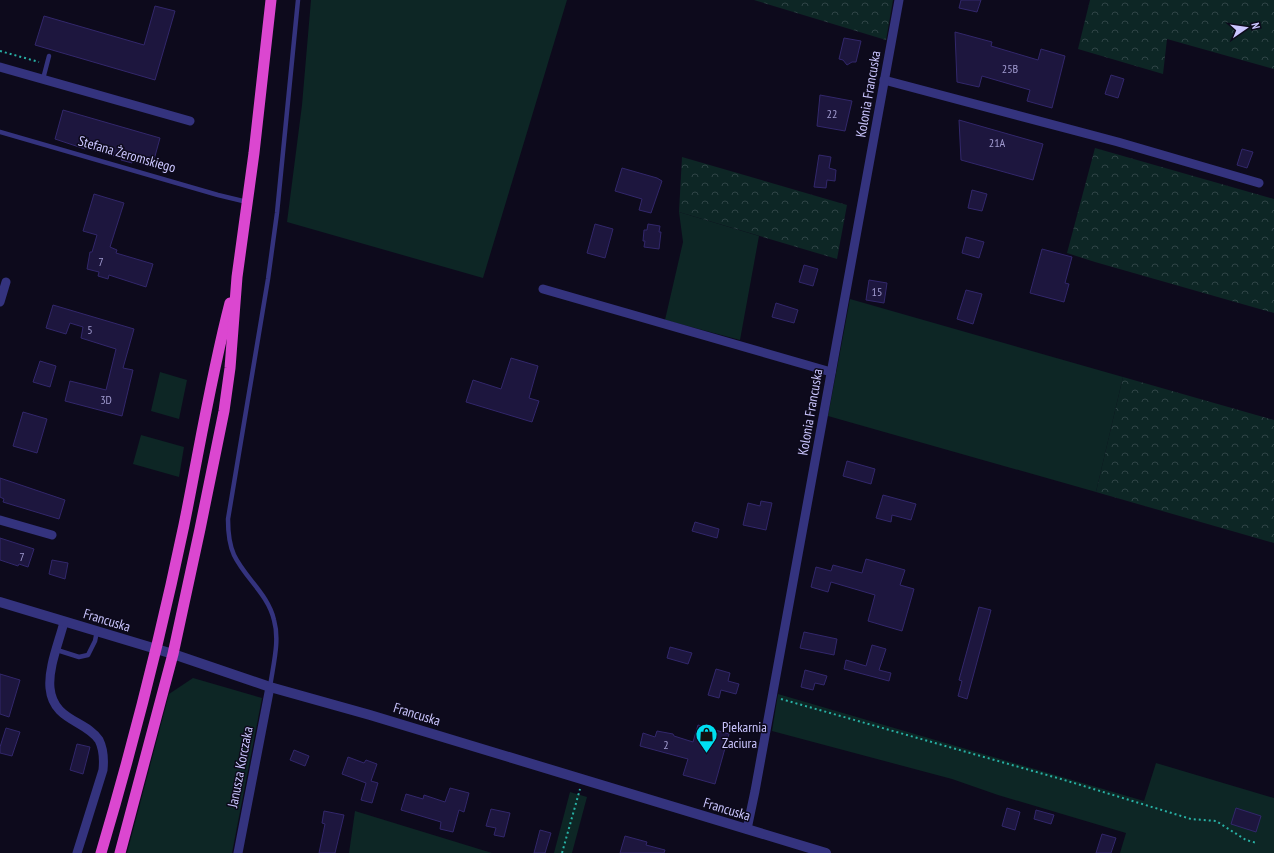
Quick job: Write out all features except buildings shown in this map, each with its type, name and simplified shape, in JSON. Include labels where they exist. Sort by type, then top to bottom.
[{"type":"highway","points":[[120,853],[173,654],[196,552],[224,411],[230,368],[237,277],[248,202],[271,0]]},
{"type":"highway","points":[[101,853],[126,766],[156,649],[184,522],[218,348],[237,277]]},
{"type":"street","name":"Kolonia Francuska","points":[[747,829],[899,0]]},
{"type":"street","points":[[0,67],[190,121]]},
{"type":"street","points":[[884,80],[1118,142],[1259,183]]},
{"type":"street","points":[[0,302],[6,282]]},
{"type":"street","points":[[542,289],[831,372]]},
{"type":"street","points":[[0,520],[52,535]]},
{"type":"street","name":"Francuska","points":[[0,602],[173,654],[270,687],[378,717],[826,853]]},
{"type":"street","points":[[64,622],[52,668],[50,687],[53,700],[66,716],[90,732],[98,740],[102,748],[104,760],[103,770],[76,853]]},
{"type":"street","name":"Janusza Korczaka","points":[[238,853],[270,687]]},
{"type":"lane","points":[[270,687],[276,641],[274,618],[267,603],[234,555],[228,531],[228,519],[268,279],[278,205],[298,0]]},
{"type":"lane","points":[[43,79],[49,56]]},
{"type":"lane","name":"Stefana Żeromskiego","points":[[0,132],[218,195],[248,202]]},
{"type":"lane","points":[[57,650],[79,657],[88,654],[95,641],[97,631]]},
{"type":"path","points":[[0,51],[47,64]]},
{"type":"path","points":[[772,696],[1061,779],[1191,819],[1216,821],[1246,840],[1257,843]]},
{"type":"path","points":[[562,853],[584,779]]},
{"type":"green space","points":[[311,0],[567,0],[483,278],[287,222],[302,105]]},
{"type":"green space","points":[[754,0],[893,0],[886,40]]},
{"type":"green space","points":[[1090,0],[1274,0],[1274,69],[1167,39],[1163,74],[1078,49]]},
{"type":"green space","points":[[1095,148],[1274,199],[1274,313],[1067,253]]},
{"type":"green space","points":[[682,157],[847,205],[837,259],[679,212]]},
{"type":"green space","points":[[679,212],[759,236],[740,340],[665,320],[683,242]]},
{"type":"green space","points":[[850,299],[1123,377],[1096,492],[828,416]]},
{"type":"green space","points":[[160,372],[187,380],[179,419],[151,411]]},
{"type":"green space","points":[[1123,377],[1274,420],[1274,543],[1096,492]]},
{"type":"green space","points":[[141,435],[184,447],[179,477],[133,464]]},
{"type":"green space","points":[[193,678],[262,698],[232,853],[127,853],[169,694]]},
{"type":"green space","points":[[778,694],[1144,801],[1156,763],[1274,798],[1274,853],[1120,853],[1126,833],[998,795],[952,779],[772,731]]},
{"type":"green space","points":[[570,792],[587,797],[572,853],[554,853]]},
{"type":"green space","points":[[355,811],[492,853],[349,853]]},
{"type":"place","name":"Piekarnia Zaciura","points":[[706,754]]}]
